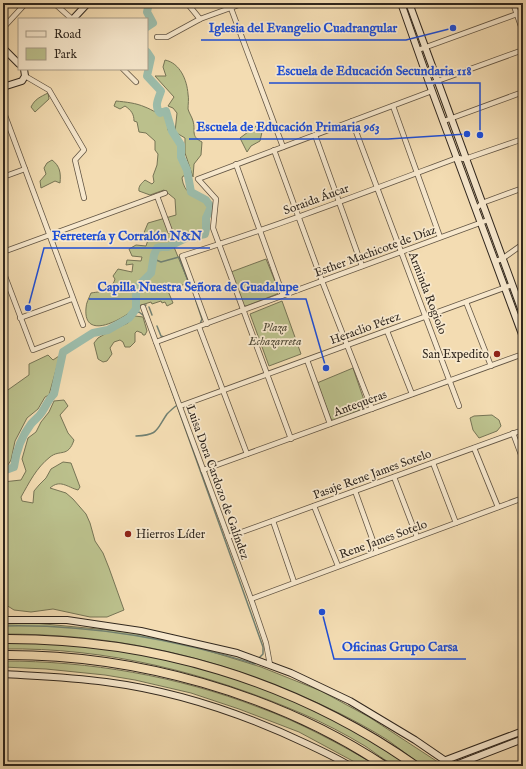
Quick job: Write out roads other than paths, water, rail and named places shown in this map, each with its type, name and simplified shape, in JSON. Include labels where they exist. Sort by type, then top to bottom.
[{"type":"highway","points":[[3,639],[93,643],[158,653],[201,664],[264,685],[319,709],[377,740],[416,766]]},
{"type":"highway","points":[[3,655],[100,661],[141,668],[188,679],[249,698],[289,714],[340,740],[385,766]]},
{"type":"street","points":[[3,28],[26,3]]},
{"type":"street","points":[[54,3],[71,18]]},
{"type":"street","points":[[73,18],[88,3]]},
{"type":"street","points":[[187,3],[200,19]]},
{"type":"street","points":[[157,38],[167,37],[200,19],[230,6],[244,3]]},
{"type":"street","points":[[405,3],[451,118],[523,314]]},
{"type":"street","points":[[405,3],[418,50],[432,91],[496,261],[504,288],[521,323],[523,337]]},
{"type":"street","points":[[513,3],[523,32]]},
{"type":"street","points":[[230,6],[283,147]]},
{"type":"street","points":[[418,50],[517,14]]},
{"type":"street","points":[[3,48],[18,63]]},
{"type":"street","points":[[430,84],[523,50]]},
{"type":"street","points":[[124,70],[136,82]]},
{"type":"street","points":[[3,87],[22,81],[25,71],[49,90],[84,150],[75,160],[84,198]]},
{"type":"street","points":[[290,439],[213,228],[216,199],[198,179],[432,91]]},
{"type":"street","points":[[444,121],[523,92]]},
{"type":"street","points":[[392,106],[440,237]]},
{"type":"street","points":[[3,110],[72,299],[83,325]]},
{"type":"street","name":"Arminda Rogiolo","points":[[352,121],[459,406]]},
{"type":"street","points":[[315,135],[362,266]]},
{"type":"street","points":[[457,158],[465,159],[523,139]]},
{"type":"street","points":[[274,150],[322,281],[372,409]]},
{"type":"street","name":"Soraida Áucar","points":[[208,324],[182,256],[260,230],[457,158]]},
{"type":"street","points":[[236,164],[283,295]]},
{"type":"street","points":[[3,178],[25,169]]},
{"type":"street","points":[[476,209],[482,204],[523,188]]},
{"type":"street","points":[[3,252],[165,193]]},
{"type":"street","points":[[156,196],[170,231]]},
{"type":"street","name":"Esther Machicote de Díaz","points":[[156,342],[488,220]]},
{"type":"street","points":[[496,261],[502,259],[523,244]]},
{"type":"street","points":[[3,271],[33,350],[62,339]]},
{"type":"street","name":"Heraclio Pérez","points":[[180,406],[512,285]]},
{"type":"street","points":[[20,318],[72,299]]},
{"type":"street","points":[[466,302],[491,366]]},
{"type":"street","name":"Luisa Dora Cardozo de Galíndez","points":[[143,307],[266,643],[270,665]]},
{"type":"street","points":[[198,327],[247,454]]},
{"type":"street","points":[[387,331],[412,394]]},
{"type":"street","name":"Antequeras","points":[[203,470],[523,354]]},
{"type":"street","points":[[307,360],[330,424]]},
{"type":"street","name":"Pasaje Rene James Sotelo","points":[[228,537],[523,430]]},
{"type":"street","points":[[513,433],[523,460]]},
{"type":"street","points":[[474,448],[498,507]]},
{"type":"street","points":[[433,463],[456,523]]},
{"type":"street","points":[[394,477],[417,537]]},
{"type":"street","points":[[355,491],[377,552]]},
{"type":"street","name":"Rene James Sotelo","points":[[250,598],[523,498]]},
{"type":"street","points":[[314,506],[338,566]]},
{"type":"street","points":[[272,521],[294,582]]},
{"type":"street","points":[[3,620],[67,620],[141,631],[215,647],[270,665],[350,701],[446,760],[453,766],[523,739]]},
{"type":"street","points":[[3,674],[47,676],[106,682],[197,701],[243,716],[285,733],[350,766]]},
{"type":"street","points":[[446,760],[523,731]]},
{"type":"waterway","points":[[148,26],[153,23],[147,12],[149,3]]},
{"type":"waterway","points":[[3,471],[14,467],[16,455],[24,434],[41,414],[54,394],[63,352],[93,333],[108,330],[129,318],[136,309],[136,292],[138,286],[151,273],[154,255],[157,248],[168,247],[186,238],[205,234],[206,218],[211,207],[206,200],[191,192],[187,170],[181,157],[181,145],[172,131],[166,111],[160,113],[157,108],[161,91],[147,76],[151,58],[148,54]]},
{"type":"waterway","points":[[154,259],[161,262],[179,257],[188,281]]},
{"type":"waterway","points":[[196,301],[202,319],[200,324]]},
{"type":"waterway","points":[[136,307],[146,305]]},
{"type":"waterway","points":[[149,307],[152,315]]},
{"type":"waterway","points":[[133,313],[139,312],[144,316]]},
{"type":"waterway","points":[[157,326],[161,336],[164,337]]},
{"type":"waterway","points":[[169,383],[263,647],[263,654],[259,658]]},
{"type":"waterway","points":[[136,436],[149,434],[156,431],[167,414],[176,406]]},
{"type":"waterway","points":[[3,626],[67,628],[130,635],[193,647],[255,664]]},
{"type":"place","name":"Iglesia del Evangelio Cuadrangular","points":[[453,28]]},
{"type":"place","name":"Escuela de Educación Primaria 963","points":[[467,134]]},
{"type":"place","name":"Escuela de Educación Secundaria 118","points":[[480,135]]},
{"type":"place","name":"Ferretería y Corralón N&N","points":[[28,308]]},
{"type":"place","name":"San Expedito","points":[[497,354]]},
{"type":"place","name":"Capilla Nuestra Señora de Guadalupe","points":[[326,368]]},
{"type":"place","name":"Hierros Líder","points":[[128,534]]},
{"type":"place","name":"Oficinas Grupo Carsa","points":[[322,612]]},
{"type":"park label","name":"Plaza Echazarreta","points":[[275,334]]}]
